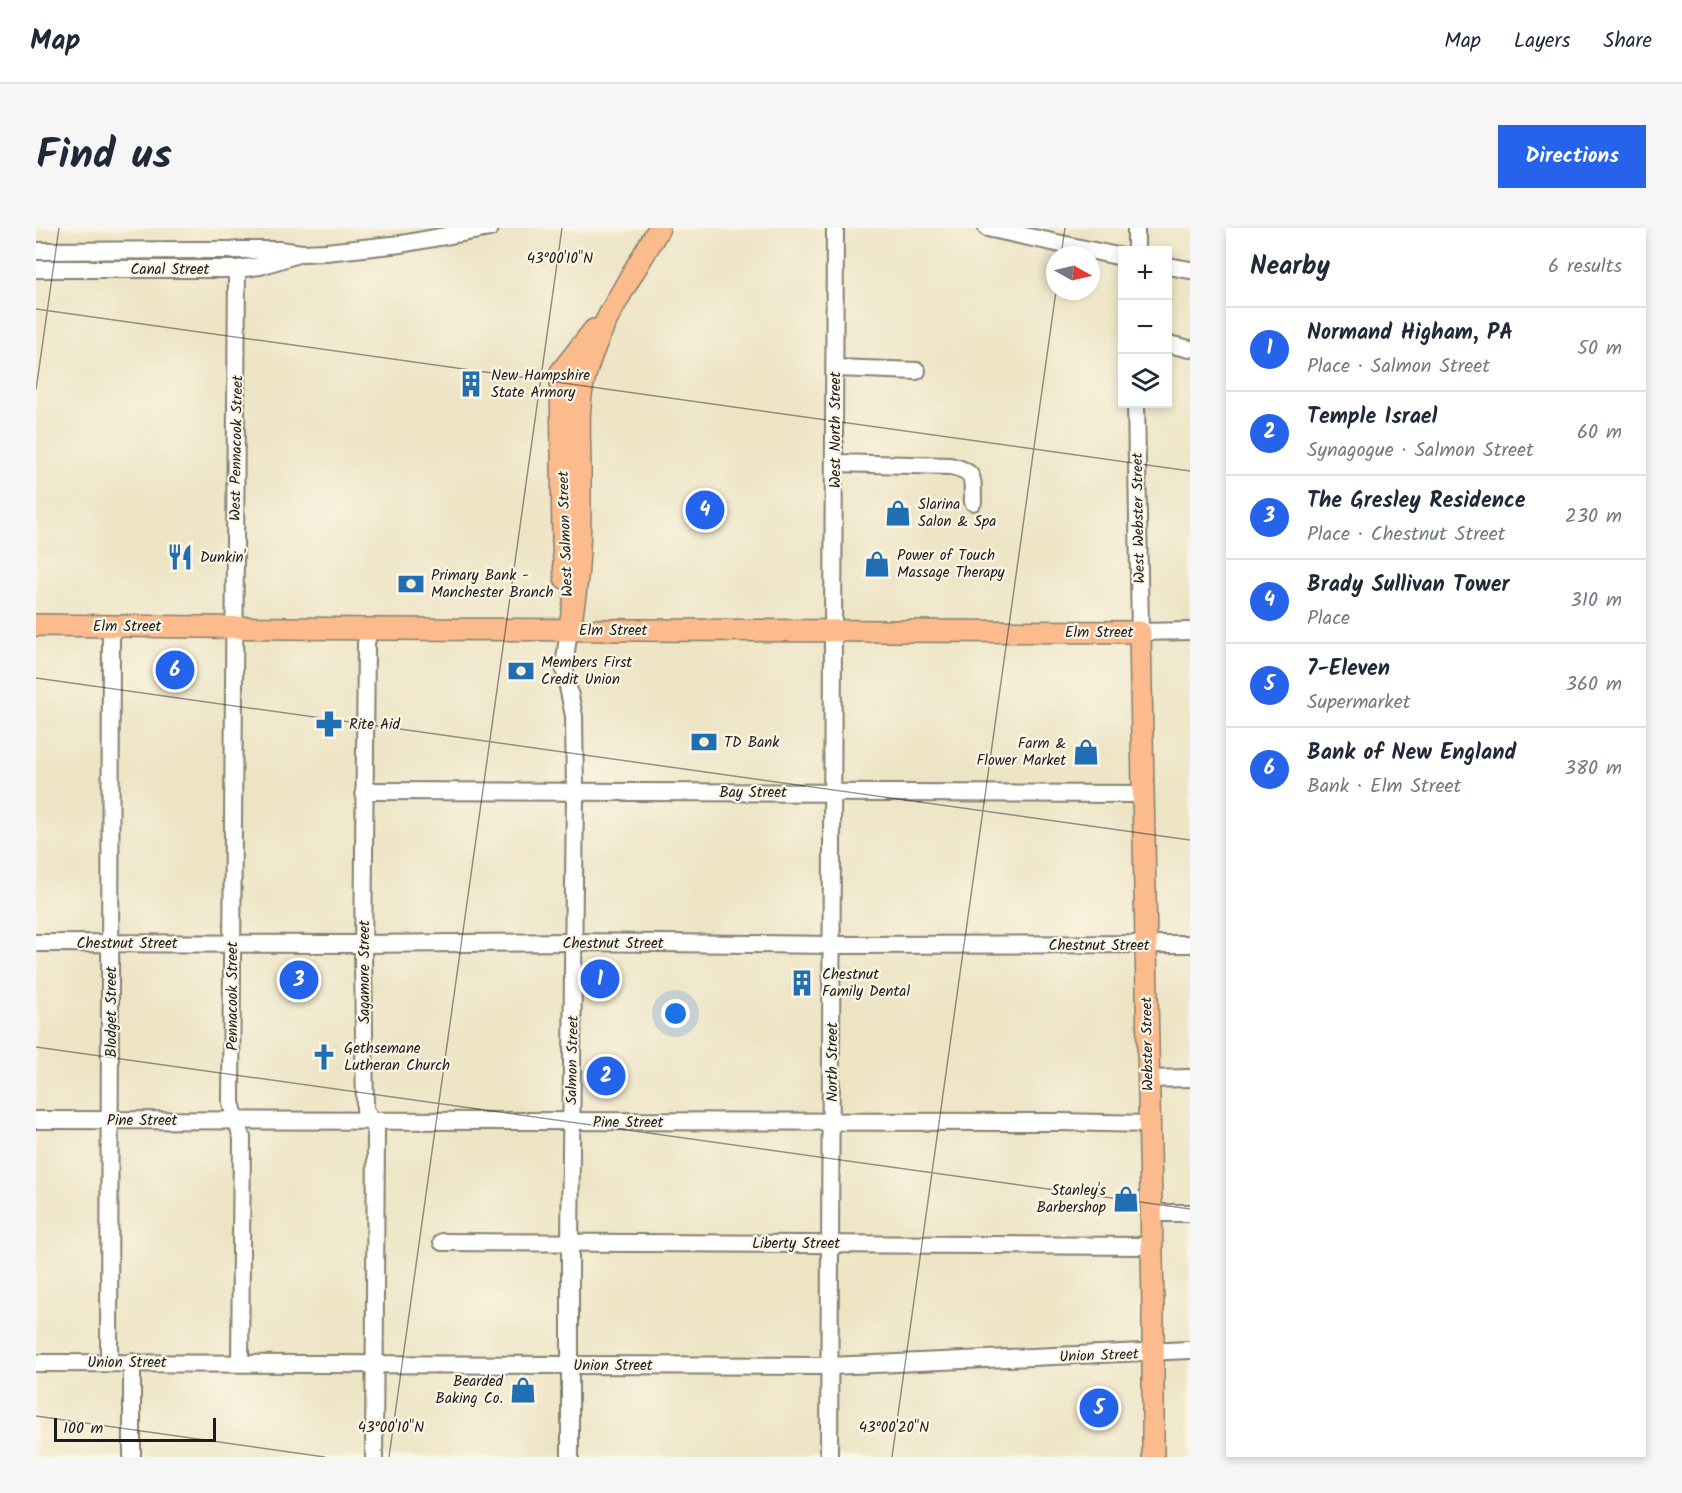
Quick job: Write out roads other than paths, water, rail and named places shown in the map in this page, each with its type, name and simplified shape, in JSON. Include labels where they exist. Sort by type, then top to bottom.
[{"type":"main road","name":"West Salmon Street","points":[[569,629],[577,588],[579,419],[583,384],[594,349],[659,228]]},
{"type":"main road","name":"Elm Street","points":[[36,625],[834,632],[1140,632]]},
{"type":"main road","name":"Webster Street","points":[[1140,632],[1153,1457]]},
{"type":"street","name":"Canal Street","points":[[36,269],[237,269],[260,266],[302,253],[401,244],[490,228]]},
{"type":"street","name":"West North Street","points":[[834,632],[836,228]]},
{"type":"street","points":[[987,228],[1118,256]]},
{"type":"street","points":[[1136,228],[1136,246]]},
{"type":"street","name":"Canal Street","points":[[36,251],[279,250],[302,253]]},
{"type":"street","points":[[1172,267],[1190,270]]},
{"type":"street","name":"West Pennacook Street","points":[[235,627],[237,269]]},
{"type":"street","points":[[1172,345],[1190,349]]},
{"type":"street","points":[[836,369],[917,371]]},
{"type":"street","name":"West Webster Street","points":[[1136,408],[1140,632]]},
{"type":"street","points":[[835,463],[950,466],[968,472],[971,476],[973,502]]},
{"type":"street","name":"Blodget Street","points":[[109,1362],[111,626]]},
{"type":"street","name":"Pennacook Street","points":[[235,627],[231,1103],[242,1138],[240,1363]]},
{"type":"street","name":"Sagamore Street","points":[[369,629],[366,644],[363,944],[365,1109],[376,1130],[374,1457]]},
{"type":"street","name":"Salmon Street","points":[[569,629],[564,667],[574,716],[575,792],[570,1457]]},
{"type":"street","name":"Elm Street","points":[[1140,632],[1190,631]]},
{"type":"street","name":"North Street","points":[[829,1457],[834,632]]},
{"type":"street","name":"Bay Street","points":[[364,791],[1143,794]]},
{"type":"street","name":"Chestnut Street","points":[[36,943],[1190,944]]},
{"type":"street","points":[[1148,1079],[1190,1078]]},
{"type":"street","name":"Pine Street","points":[[36,1120],[1148,1124]]},
{"type":"street","points":[[1150,1214],[1190,1213]]},
{"type":"street","name":"Liberty Street","points":[[442,1242],[1151,1246]]},
{"type":"street","name":"Union Street","points":[[36,1363],[830,1366],[1190,1350]]},
{"type":"street","points":[[132,1362],[132,1457]]},
{"type":"place","name":"New Hampshire State Armory","points":[[471,384]]},
{"type":"place","name":"Brady Sullivan Tower","points":[[705,510]]},
{"type":"place","name":"Slarina Salon & Spa","points":[[898,513]]},
{"type":"place","name":"Dunkin'","points":[[180,557]]},
{"type":"place","name":"Power of Touch Massage Therapy","points":[[877,564]]},
{"type":"place","name":"Primary Bank - Manchester Branch","points":[[411,584]]},
{"type":"place","name":"Bank of New England","points":[[175,670]]},
{"type":"place","name":"Members First Credit Union","points":[[521,671]]},
{"type":"place","name":"Rite Aid","points":[[329,724]]},
{"type":"place","name":"TD Bank","points":[[704,742]]},
{"type":"place","name":"Farm & Flower Market","points":[[1086,752]]},
{"type":"place","name":"Normand Higham, PA","points":[[600,979]]},
{"type":"place","name":"The Gresley Residence","points":[[299,980]]},
{"type":"place","name":"Chestnut Family Dental","points":[[802,983]]},
{"type":"place","name":"Gethsemane Lutheran Church","points":[[324,1057]]},
{"type":"place","name":"Temple Israel","points":[[606,1076]]},
{"type":"place","name":"Stanley's Barbershop","points":[[1126,1199]]},
{"type":"place","name":"Bearded Baking Co.","points":[[523,1390]]},
{"type":"place","name":"7-Eleven","points":[[1099,1408]]}]
